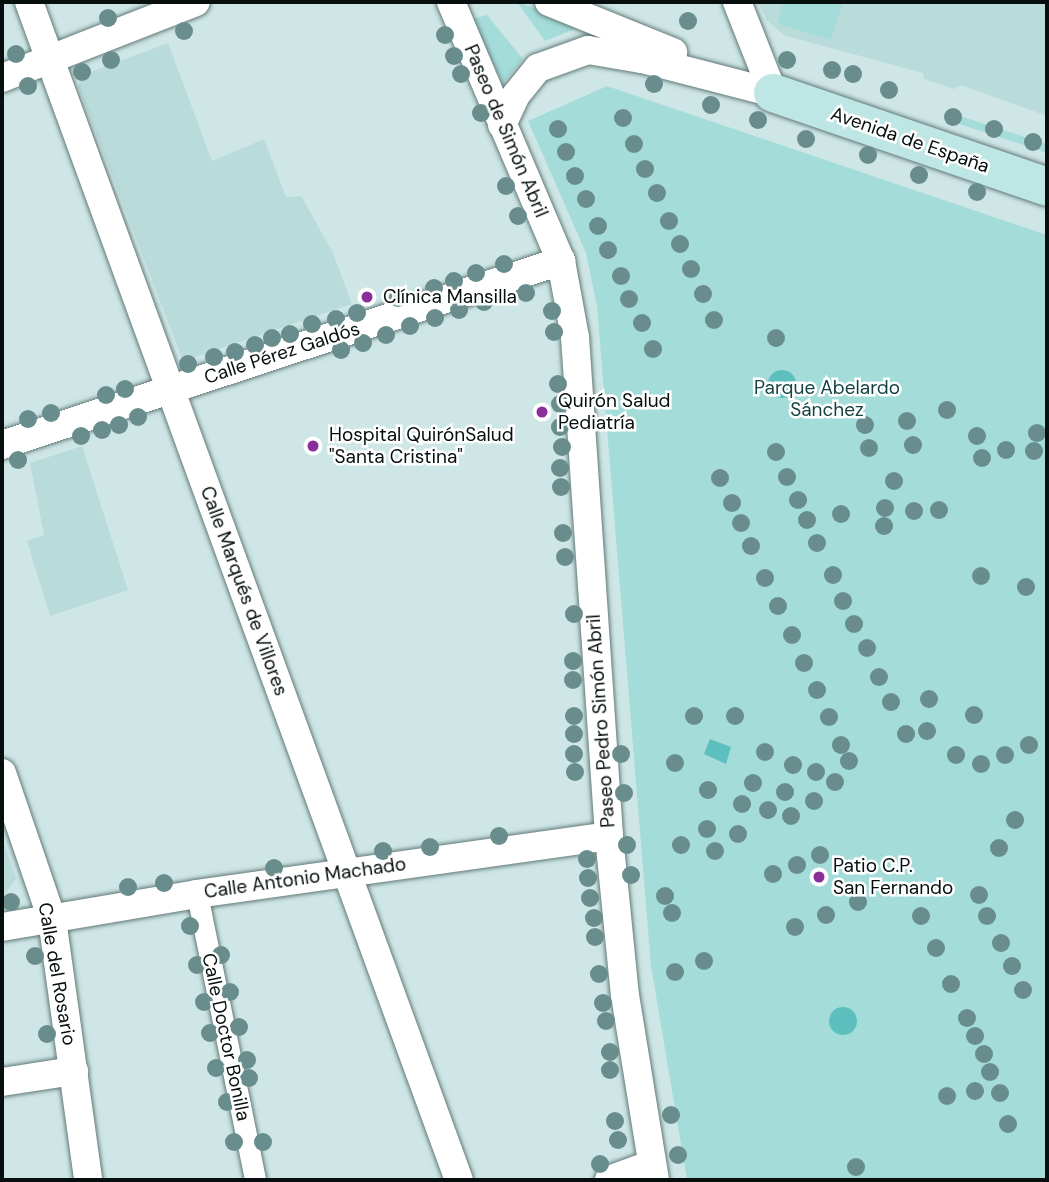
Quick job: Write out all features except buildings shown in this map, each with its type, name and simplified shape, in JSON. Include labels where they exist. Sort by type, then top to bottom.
[{"type":"main road","name":"Avenida de España","points":[[773,93],[1047,187]]},
{"type":"street","name":"Calle Marqués de Villores","points":[[29,2],[459,1180]]},
{"type":"street","points":[[2,78],[196,2]]},
{"type":"street","name":"Paseo de Simón Abril","points":[[451,2],[561,261]]},
{"type":"street","name":"Avenida de España","points":[[549,2],[773,93]]},
{"type":"street","points":[[737,2],[773,93]]},
{"type":"street","name":"Avenida de España","points":[[502,125],[516,95],[538,68],[588,50],[642,59],[773,93]]},
{"type":"street","name":"Calle Pérez Galdós","points":[[2,445],[561,261]]},
{"type":"street","name":"Paseo Pedro Simón Abril","points":[[561,261],[575,337],[609,836],[652,1172]]},
{"type":"street","name":"Calle del Rosario","points":[[2,773],[52,919],[88,1180]]},
{"type":"street","name":"Calle Antonio Machado","points":[[2,927],[197,894],[609,836]]},
{"type":"street","name":"Calle Doctor Bonilla","points":[[197,894],[255,1180]]},
{"type":"street","points":[[2,1082],[74,1070]]},
{"type":"street","points":[[609,1180],[652,1172]]},
{"type":"shaded area","points":[[758,2],[1047,2],[1047,116],[961,85],[954,89],[924,79],[923,73],[786,36],[767,21]]},
{"type":"shaded area","points":[[168,43],[212,161],[264,139],[286,197],[301,196],[333,253],[352,304],[183,361],[78,86],[83,75]]},
{"type":"shaded area","points":[[782,370],[792,374],[796,384],[792,394],[782,398],[772,394],[768,384],[772,374]]},
{"type":"shaded area","points":[[82,446],[128,590],[50,616],[27,541],[44,535],[30,463]]},
{"type":"shaded area","points":[[710,739],[731,747],[726,764],[704,754]]},
{"type":"shaded area","points":[[2,838],[16,879],[2,898]]},
{"type":"shaded area","points":[[843,1007],[853,1011],[857,1021],[853,1031],[843,1035],[833,1031],[829,1021],[833,1011]]},
{"type":"green space","points":[[517,2],[575,22],[580,27],[545,41]]},
{"type":"green space","points":[[784,2],[843,2],[831,40],[777,23]]},
{"type":"green space","points":[[487,15],[523,59],[503,83],[472,19]]},
{"type":"green space","name":"Parque Abelardo Sánchez","points":[[607,86],[1047,235],[1047,1180],[687,1180],[651,966],[597,306],[586,253],[528,121]]},
{"type":"green space","points":[[954,114],[1047,144],[1045,152],[952,122]]},
{"type":"place","name":"Clínica Mansilla","points":[[367,297]]},
{"type":"place","name":"Quirón Salud Pediatría","points":[[542,412]]},
{"type":"place","name":"Hospital QuirónSalud \"Santa Cristina\"","points":[[313,446]]},
{"type":"place","name":"Patio C.P. San Fernando","points":[[819,877]]}]
